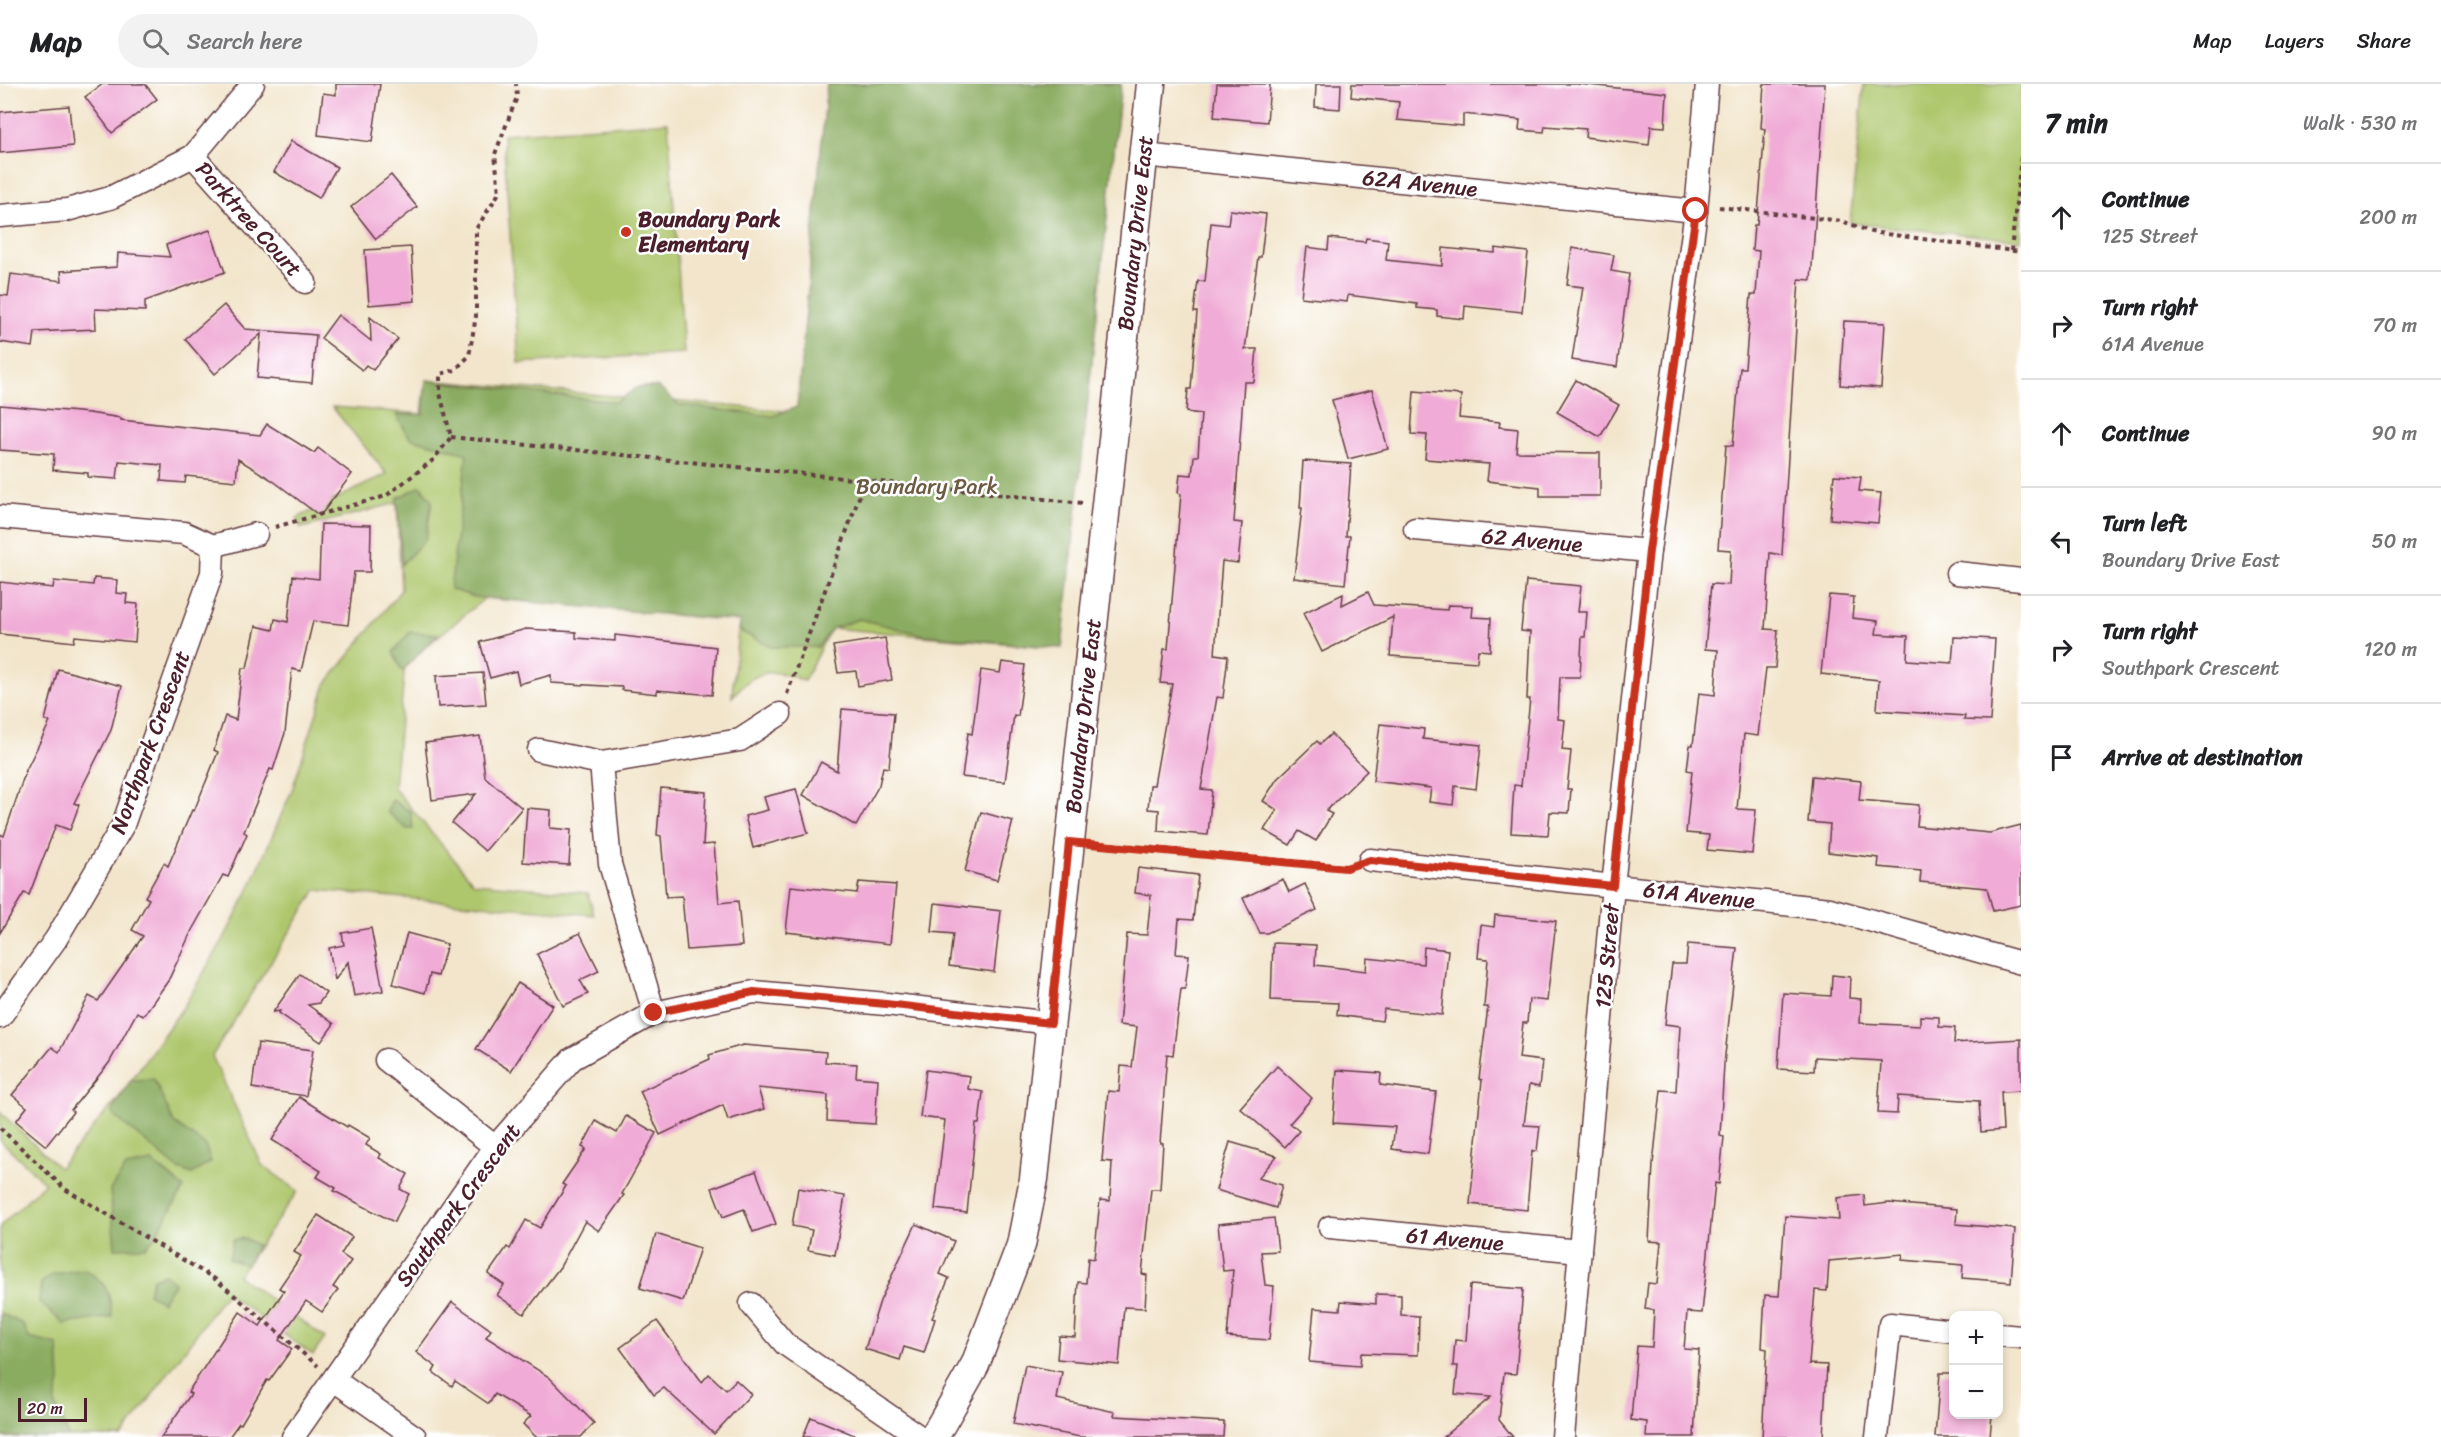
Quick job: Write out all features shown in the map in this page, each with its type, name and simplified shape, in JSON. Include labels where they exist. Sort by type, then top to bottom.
[{"type":"street","points":[[0,216],[67,210],[110,198],[193,156],[253,84]]},
{"type":"street","name":"Boundary Drive East","points":[[934,1437],[975,1365],[1021,1245],[1034,1179],[1151,84]]},
{"type":"street","name":"125 Street","points":[[1563,1437],[1613,886],[1649,551],[1706,209],[1707,84]]},
{"type":"street","name":"62A Avenue","points":[[1143,155],[1706,209]]},
{"type":"street","name":"Parktree Court","points":[[193,156],[305,282]]},
{"type":"street","points":[[0,517],[184,533],[213,546],[256,534]]},
{"type":"street","name":"62 Avenue","points":[[1415,529],[1649,551]]},
{"type":"street","name":"Northpark Crescent","points":[[0,1017],[56,939],[123,825],[212,573],[213,546]]},
{"type":"street","points":[[1957,573],[2021,580]]},
{"type":"street","points":[[539,750],[601,763],[740,740],[780,714]]},
{"type":"street","points":[[601,763],[610,864],[654,1013]]},
{"type":"street","name":"61A Avenue","points":[[1370,860],[1830,909],[2021,963]]},
{"type":"street","name":"Southpark Crescent","points":[[293,1437],[326,1373],[495,1148],[572,1059],[654,1013],[754,992],[1051,1023]]},
{"type":"street","points":[[386,1060],[495,1148]]},
{"type":"street","name":"61 Avenue","points":[[1330,1227],[1580,1251]]},
{"type":"street","points":[[751,1304],[785,1344],[920,1437]]},
{"type":"street","points":[[1877,1437],[1890,1324],[1949,1331]]},
{"type":"street","points":[[2003,1335],[2021,1337]]},
{"type":"street","points":[[326,1373],[415,1437]]},
{"type":"path","points":[[451,437],[440,393],[440,374],[455,370],[469,356],[476,316],[476,229],[499,193],[495,154],[517,97],[516,84]]},
{"type":"path","points":[[2011,251],[2021,156]]},
{"type":"path","points":[[1706,209],[1842,221],[1871,232],[2021,252]]},
{"type":"path","points":[[451,437],[1084,504]]},
{"type":"path","points":[[256,534],[386,496],[433,460],[451,437]]},
{"type":"path","points":[[780,714],[865,480]]},
{"type":"path","points":[[1069,842],[1346,868],[1370,860]]},
{"type":"path","points":[[0,1128],[65,1189],[215,1279],[326,1373]]},
{"type":"green space","name":"Boundary Park","points":[[827,84],[1121,84],[1061,648],[831,628],[804,681],[782,673],[765,673],[748,681],[732,697],[739,620],[485,598],[405,664],[394,788],[474,883],[588,893],[594,915],[316,890],[212,1056],[262,1165],[298,1191],[238,1276],[325,1338],[313,1355],[226,1293],[122,1437],[0,1437],[0,1226],[45,1183],[0,1140],[0,1112],[59,1168],[120,1096],[184,1006],[222,942],[248,892],[292,790],[326,684],[401,590],[397,503],[301,528],[297,518],[387,474],[332,407],[422,414],[426,380],[797,412]]},
{"type":"green space","name":"Boundary Park","points":[[827,84],[1121,84],[1062,648],[924,635],[859,619],[832,629],[818,647],[771,647],[740,631],[739,621],[474,597],[450,589],[467,454],[410,438],[396,415],[423,414],[426,380],[616,402],[638,387],[658,387],[679,405],[773,416],[797,407]]},
{"type":"green space","points":[[1864,84],[2021,84],[2021,240],[1850,223]]},
{"type":"green space","points":[[668,122],[684,353],[519,363],[503,134]]},
{"type":"green space","points":[[421,486],[432,501],[426,539],[402,564],[397,498]]},
{"type":"green space","points":[[410,632],[438,634],[402,671],[393,652]]},
{"type":"green space","points":[[392,800],[411,812],[413,829],[407,829],[387,812]]},
{"type":"green space","points":[[154,1079],[174,1123],[205,1145],[211,1162],[192,1174],[177,1168],[113,1115],[114,1107],[131,1080]]},
{"type":"green space","points":[[152,1162],[184,1188],[154,1238],[145,1247],[115,1248],[110,1190],[126,1167]]},
{"type":"green space","points":[[244,1238],[257,1245],[247,1265],[229,1259],[233,1240]]},
{"type":"green space","points":[[84,1269],[98,1278],[106,1288],[112,1317],[64,1324],[39,1302],[41,1283],[54,1274]]},
{"type":"green space","points":[[164,1274],[175,1282],[162,1302],[148,1293],[153,1278]]},
{"type":"green space","points":[[2,1314],[23,1324],[29,1338],[58,1345],[60,1382],[55,1403],[69,1437],[0,1437],[0,1316]]},
{"type":"building","points":[[103,84],[145,84],[157,99],[112,133],[85,97]]},
{"type":"building","points":[[336,84],[380,84],[372,142],[318,135],[323,93],[336,95]]},
{"type":"building","points":[[1217,84],[1270,84],[1267,122],[1214,117]]},
{"type":"building","points":[[1316,84],[1341,84],[1340,109],[1315,107]]},
{"type":"building","points":[[1352,84],[1577,84],[1667,93],[1665,127],[1651,126],[1649,145],[1585,137],[1586,129],[1545,126],[1544,132],[1519,130],[1520,120],[1463,114],[1463,126],[1397,120],[1399,102],[1351,97]]},
{"type":"building","points":[[1764,84],[1825,84],[1811,280],[1799,279],[1782,555],[1770,553],[1765,629],[1778,630],[1775,668],[1766,668],[1758,736],[1744,734],[1737,809],[1756,810],[1752,854],[1707,850],[1709,835],[1686,833],[1692,771],[1687,770],[1690,745],[1693,745],[1699,693],[1715,695],[1718,650],[1705,649],[1711,584],[1729,585],[1731,550],[1718,549],[1726,445],[1733,446],[1740,368],[1745,368],[1751,295],[1756,295],[1759,251],[1752,250],[1754,225],[1757,225],[1765,129],[1761,128]]},
{"type":"building","points":[[69,106],[73,146],[0,153],[0,112]]},
{"type":"building","points":[[291,141],[337,167],[319,198],[274,172]]},
{"type":"building","points":[[391,175],[417,207],[376,239],[351,207]]},
{"type":"building","points":[[1230,210],[1266,214],[1245,349],[1257,349],[1254,382],[1244,382],[1234,522],[1242,523],[1238,563],[1222,561],[1215,654],[1228,656],[1223,698],[1217,697],[1201,789],[1212,790],[1208,835],[1158,831],[1159,810],[1148,809],[1150,785],[1154,785],[1172,684],[1160,683],[1164,649],[1168,649],[1181,494],[1178,493],[1180,474],[1192,475],[1194,456],[1198,456],[1201,414],[1186,412],[1188,389],[1191,389],[1197,312],[1194,312],[1198,281],[1205,282],[1211,223],[1228,225]]},
{"type":"building","points":[[210,230],[225,272],[145,301],[145,311],[95,309],[96,329],[35,332],[33,347],[0,342],[0,295],[8,296],[11,274],[62,281],[61,271],[117,267],[118,253],[170,257],[166,245]]},
{"type":"building","points":[[1329,238],[1365,242],[1366,238],[1388,241],[1386,260],[1442,266],[1443,248],[1495,253],[1495,248],[1528,252],[1522,312],[1465,306],[1464,319],[1437,316],[1437,310],[1417,308],[1417,304],[1348,295],[1347,302],[1301,297],[1307,247],[1328,250]]},
{"type":"building","points":[[411,247],[415,301],[369,305],[365,250]]},
{"type":"building","points":[[1572,248],[1614,255],[1611,271],[1629,274],[1617,367],[1572,360],[1583,287],[1567,285]]},
{"type":"building","points":[[224,305],[245,329],[316,335],[312,383],[257,378],[261,334],[215,374],[185,339]]},
{"type":"building","points":[[338,315],[371,341],[370,317],[398,339],[373,370],[366,365],[362,370],[321,338]]},
{"type":"building","points":[[1844,321],[1885,323],[1881,388],[1840,385]]},
{"type":"building","points":[[1576,380],[1619,405],[1600,437],[1557,412]]},
{"type":"building","points":[[1372,390],[1388,449],[1348,459],[1332,400]]},
{"type":"building","points":[[1414,391],[1461,395],[1459,418],[1500,422],[1499,427],[1518,429],[1516,452],[1600,453],[1600,496],[1540,496],[1540,487],[1487,481],[1489,464],[1425,459],[1427,435],[1411,434]]},
{"type":"building","points":[[0,405],[89,413],[121,418],[121,420],[260,435],[267,424],[314,453],[318,448],[352,474],[320,516],[272,480],[238,459],[236,481],[186,476],[185,483],[161,481],[162,465],[119,461],[117,479],[88,477],[88,473],[53,470],[54,454],[0,450]]},
{"type":"building","points":[[1303,461],[1351,464],[1346,536],[1350,536],[1345,584],[1294,578],[1302,508],[1300,508]]},
{"type":"building","points":[[1834,475],[1861,477],[1859,491],[1881,493],[1878,523],[1830,519]]},
{"type":"building","points":[[321,524],[371,525],[370,572],[354,572],[348,625],[313,621],[301,671],[292,669],[285,733],[273,770],[270,769],[244,832],[247,834],[228,877],[223,875],[192,930],[168,981],[143,1016],[137,1012],[109,1063],[71,1110],[73,1112],[46,1146],[16,1121],[27,1107],[12,1095],[52,1047],[59,1052],[89,996],[98,1001],[143,936],[132,930],[149,899],[145,897],[164,863],[168,866],[192,810],[194,811],[218,752],[214,750],[225,716],[236,720],[242,668],[247,668],[256,626],[273,630],[275,619],[288,622],[293,576],[319,579]]},
{"type":"building","points":[[94,578],[117,580],[116,593],[127,594],[126,603],[138,604],[135,642],[75,636],[74,642],[0,634],[0,582],[53,588],[54,581],[93,585]]},
{"type":"building","points":[[1526,581],[1581,586],[1578,612],[1587,612],[1585,637],[1582,637],[1580,677],[1560,677],[1558,719],[1565,720],[1562,750],[1571,751],[1567,789],[1571,789],[1569,813],[1550,812],[1548,835],[1511,833],[1514,785],[1521,786],[1530,699],[1527,699],[1530,632],[1521,631]]},
{"type":"building","points":[[1368,592],[1374,605],[1447,610],[1448,605],[1473,606],[1472,617],[1491,618],[1490,651],[1478,650],[1477,662],[1390,656],[1393,617],[1322,652],[1303,613],[1343,594],[1342,605]]},
{"type":"building","points":[[1829,595],[1854,597],[1852,618],[1878,621],[1876,634],[1908,636],[1907,660],[1952,663],[1954,637],[1995,639],[1990,721],[1964,720],[1965,716],[1877,710],[1879,680],[1821,674]]},
{"type":"building","points":[[526,629],[576,632],[576,638],[615,641],[615,635],[716,647],[712,695],[657,690],[657,694],[622,690],[622,687],[551,683],[551,675],[519,684],[516,671],[490,678],[480,642]]},
{"type":"building","points":[[885,638],[892,680],[858,686],[856,671],[838,673],[833,646]]},
{"type":"building","points":[[1002,662],[1025,665],[1018,716],[1014,715],[1005,782],[962,777],[968,733],[972,734],[981,670],[1000,673]]},
{"type":"building","points":[[58,669],[122,686],[111,730],[74,803],[79,805],[70,830],[56,825],[29,895],[24,893],[0,933],[0,834],[4,836],[26,770],[50,722],[45,720]]},
{"type":"building","points":[[483,673],[486,704],[438,707],[436,676]]},
{"type":"building","points":[[842,709],[894,713],[889,768],[883,767],[879,785],[856,826],[803,795],[821,762],[837,771]]},
{"type":"building","points":[[1380,724],[1424,729],[1423,739],[1481,745],[1476,789],[1455,786],[1453,805],[1429,802],[1431,788],[1373,781]]},
{"type":"building","points":[[1331,734],[1367,771],[1326,811],[1332,814],[1316,841],[1299,831],[1290,845],[1264,830],[1277,810],[1263,801],[1277,779],[1317,741],[1320,744]]},
{"type":"building","points":[[480,736],[485,777],[522,808],[485,851],[452,823],[476,794],[432,800],[425,743]]},
{"type":"building","points":[[1812,776],[1861,781],[1859,800],[1919,805],[1917,826],[1990,833],[2021,825],[2021,905],[1993,911],[1987,888],[1920,882],[1921,871],[1878,867],[1879,858],[1828,852],[1830,824],[1808,822]]},
{"type":"building","points":[[661,788],[706,792],[703,845],[714,844],[719,903],[738,901],[742,946],[687,950],[682,896],[666,897],[661,836],[657,835]]},
{"type":"building","points":[[796,789],[808,833],[753,848],[745,816],[768,810],[764,797]]},
{"type":"building","points":[[527,808],[551,810],[550,828],[571,830],[569,865],[523,862]]},
{"type":"building","points":[[981,812],[1013,821],[997,880],[965,871]]},
{"type":"building","points":[[1138,868],[1198,875],[1193,920],[1179,919],[1176,954],[1189,955],[1185,989],[1181,989],[1173,1055],[1167,1054],[1160,1143],[1163,1143],[1160,1189],[1151,1189],[1142,1274],[1147,1275],[1145,1308],[1124,1307],[1119,1365],[1057,1359],[1059,1336],[1075,1337],[1078,1282],[1086,1283],[1088,1258],[1094,1259],[1100,1200],[1110,1201],[1112,1162],[1102,1161],[1108,1091],[1119,1092],[1121,1066],[1132,1067],[1137,1027],[1119,1025],[1127,934],[1147,935],[1151,895],[1135,893]]},
{"type":"building","points":[[1283,879],[1289,892],[1305,884],[1317,910],[1267,933],[1260,933],[1243,898]]},
{"type":"building","points":[[859,882],[896,885],[890,944],[786,932],[791,886],[857,893]]},
{"type":"building","points":[[935,903],[1001,911],[994,972],[949,966],[953,934],[932,932]]},
{"type":"building","points":[[1495,915],[1556,921],[1547,1001],[1529,999],[1527,1023],[1523,1023],[1519,1058],[1542,1061],[1539,1087],[1529,1085],[1524,1125],[1540,1126],[1537,1151],[1532,1151],[1527,1210],[1470,1204],[1482,1080],[1479,1079],[1488,1007],[1484,1007],[1488,959],[1478,958],[1481,925],[1494,927]]},
{"type":"building","points":[[371,928],[383,991],[354,996],[348,962],[335,980],[329,948],[344,945],[342,933]]},
{"type":"building","points":[[407,933],[447,944],[438,976],[430,974],[425,993],[393,984]]},
{"type":"building","points":[[580,933],[599,971],[580,980],[588,994],[563,1006],[537,954]]},
{"type":"building","points":[[1273,943],[1316,945],[1315,965],[1366,971],[1367,958],[1423,964],[1424,947],[1448,950],[1442,1015],[1384,1009],[1382,1021],[1337,1015],[1338,1003],[1271,1000]]},
{"type":"building","points":[[1688,944],[1737,948],[1724,1064],[1720,1136],[1724,1137],[1719,1184],[1715,1183],[1702,1313],[1687,1312],[1684,1349],[1699,1350],[1694,1437],[1646,1437],[1647,1422],[1631,1420],[1637,1346],[1652,1347],[1654,1310],[1645,1309],[1648,1283],[1657,1284],[1661,1242],[1649,1241],[1653,1164],[1661,1090],[1676,1091],[1680,1026],[1665,1024],[1672,964],[1686,964]]},
{"type":"building","points":[[300,974],[326,993],[319,1003],[308,1005],[334,1024],[321,1042],[279,1013],[280,1011],[273,1012]]},
{"type":"building","points":[[1832,975],[1850,977],[1849,998],[1861,999],[1860,1023],[1920,1026],[1920,1016],[1939,1017],[1939,1027],[1955,1028],[1954,1043],[2021,1039],[2021,1091],[2001,1092],[2003,1130],[1981,1132],[1979,1101],[1898,1096],[1897,1114],[1878,1113],[1881,1061],[1815,1057],[1814,1071],[1778,1069],[1783,993],[1831,996]]},
{"type":"building","points":[[518,983],[553,1005],[511,1071],[476,1049]]},
{"type":"building","points":[[258,1043],[313,1050],[306,1096],[252,1088]]},
{"type":"building","points":[[743,1045],[826,1052],[825,1062],[857,1064],[856,1077],[878,1079],[875,1124],[827,1121],[828,1095],[758,1088],[764,1109],[728,1120],[723,1105],[660,1135],[640,1091],[710,1059],[709,1055]]},
{"type":"building","points":[[1277,1066],[1312,1098],[1290,1123],[1299,1131],[1285,1147],[1240,1108]]},
{"type":"building","points":[[926,1070],[970,1076],[968,1089],[983,1092],[979,1124],[976,1124],[967,1213],[935,1209],[945,1120],[920,1117]]},
{"type":"building","points":[[1337,1070],[1381,1073],[1380,1085],[1436,1092],[1428,1154],[1392,1149],[1395,1127],[1333,1123]]},
{"type":"building","points":[[299,1097],[347,1127],[348,1125],[370,1138],[366,1145],[381,1154],[379,1158],[408,1174],[400,1189],[409,1194],[394,1222],[334,1191],[336,1188],[317,1177],[321,1171],[272,1140]]},
{"type":"building","points":[[626,1116],[656,1133],[622,1194],[624,1195],[599,1231],[585,1221],[560,1267],[524,1314],[497,1295],[504,1285],[488,1274],[507,1247],[510,1249],[526,1220],[540,1228],[566,1186],[562,1184],[586,1149],[582,1147],[596,1121],[617,1133]]},
{"type":"building","points":[[1230,1142],[1277,1156],[1258,1178],[1282,1185],[1276,1208],[1216,1190]]},
{"type":"building","points":[[756,1171],[776,1224],[753,1232],[744,1209],[723,1217],[712,1188]]},
{"type":"building","points":[[798,1188],[845,1196],[835,1255],[808,1250],[812,1230],[792,1226]]},
{"type":"building","points":[[1864,1195],[1865,1206],[1889,1203],[1957,1209],[1956,1224],[2015,1229],[2011,1282],[1962,1278],[1963,1265],[1902,1260],[1903,1254],[1829,1261],[1827,1291],[1815,1290],[1809,1364],[1827,1365],[1823,1437],[1762,1437],[1767,1349],[1762,1348],[1765,1295],[1779,1296],[1785,1216],[1839,1220],[1837,1198]]},
{"type":"building","points":[[318,1215],[352,1237],[341,1254],[351,1261],[333,1287],[338,1290],[322,1312],[306,1301],[279,1340],[292,1349],[269,1381],[267,1380],[241,1424],[239,1423],[229,1437],[161,1437],[191,1394],[188,1392],[240,1312],[260,1326],[284,1291],[279,1288],[301,1256],[294,1252]]},
{"type":"building","points":[[1274,1218],[1278,1251],[1261,1252],[1265,1285],[1274,1286],[1269,1340],[1227,1337],[1233,1270],[1223,1271],[1218,1224]]},
{"type":"building","points":[[916,1224],[954,1241],[940,1274],[949,1278],[932,1318],[935,1319],[924,1353],[904,1347],[900,1360],[865,1349],[880,1301]]},
{"type":"building","points":[[656,1234],[700,1248],[683,1301],[640,1288]]},
{"type":"building","points":[[1470,1285],[1523,1289],[1516,1374],[1504,1373],[1499,1420],[1513,1437],[1443,1437],[1491,1397],[1455,1394],[1458,1366],[1453,1366],[1455,1340],[1466,1341]]},
{"type":"building","points":[[1376,1294],[1401,1295],[1401,1315],[1419,1316],[1418,1355],[1361,1353],[1360,1366],[1309,1362],[1314,1308],[1340,1310],[1341,1301],[1376,1304]]},
{"type":"building","points":[[452,1302],[491,1330],[486,1337],[549,1377],[594,1423],[581,1437],[536,1437],[523,1424],[531,1416],[495,1394],[489,1404],[455,1381],[452,1386],[433,1372],[436,1367],[416,1352]]},
{"type":"building","points":[[657,1321],[702,1382],[709,1374],[726,1390],[736,1380],[751,1394],[714,1434],[664,1388],[654,1395],[620,1348]]},
{"type":"building","points":[[1025,1365],[1062,1372],[1057,1399],[1115,1412],[1114,1416],[1224,1422],[1223,1437],[1080,1437],[1013,1424]]},
{"type":"building","points":[[1940,1373],[1949,1373],[1949,1419],[1992,1419],[1990,1437],[1935,1437]]},
{"type":"building","points":[[811,1417],[859,1437],[803,1437]]},
{"type":"place","name":"Boundary Park Elementary","points":[[626,232]]},
{"type":"route","points":[[654,1013],[754,992],[1051,1023],[1069,842],[1346,868],[1370,860],[1613,886],[1649,551],[1696,211]]}]
